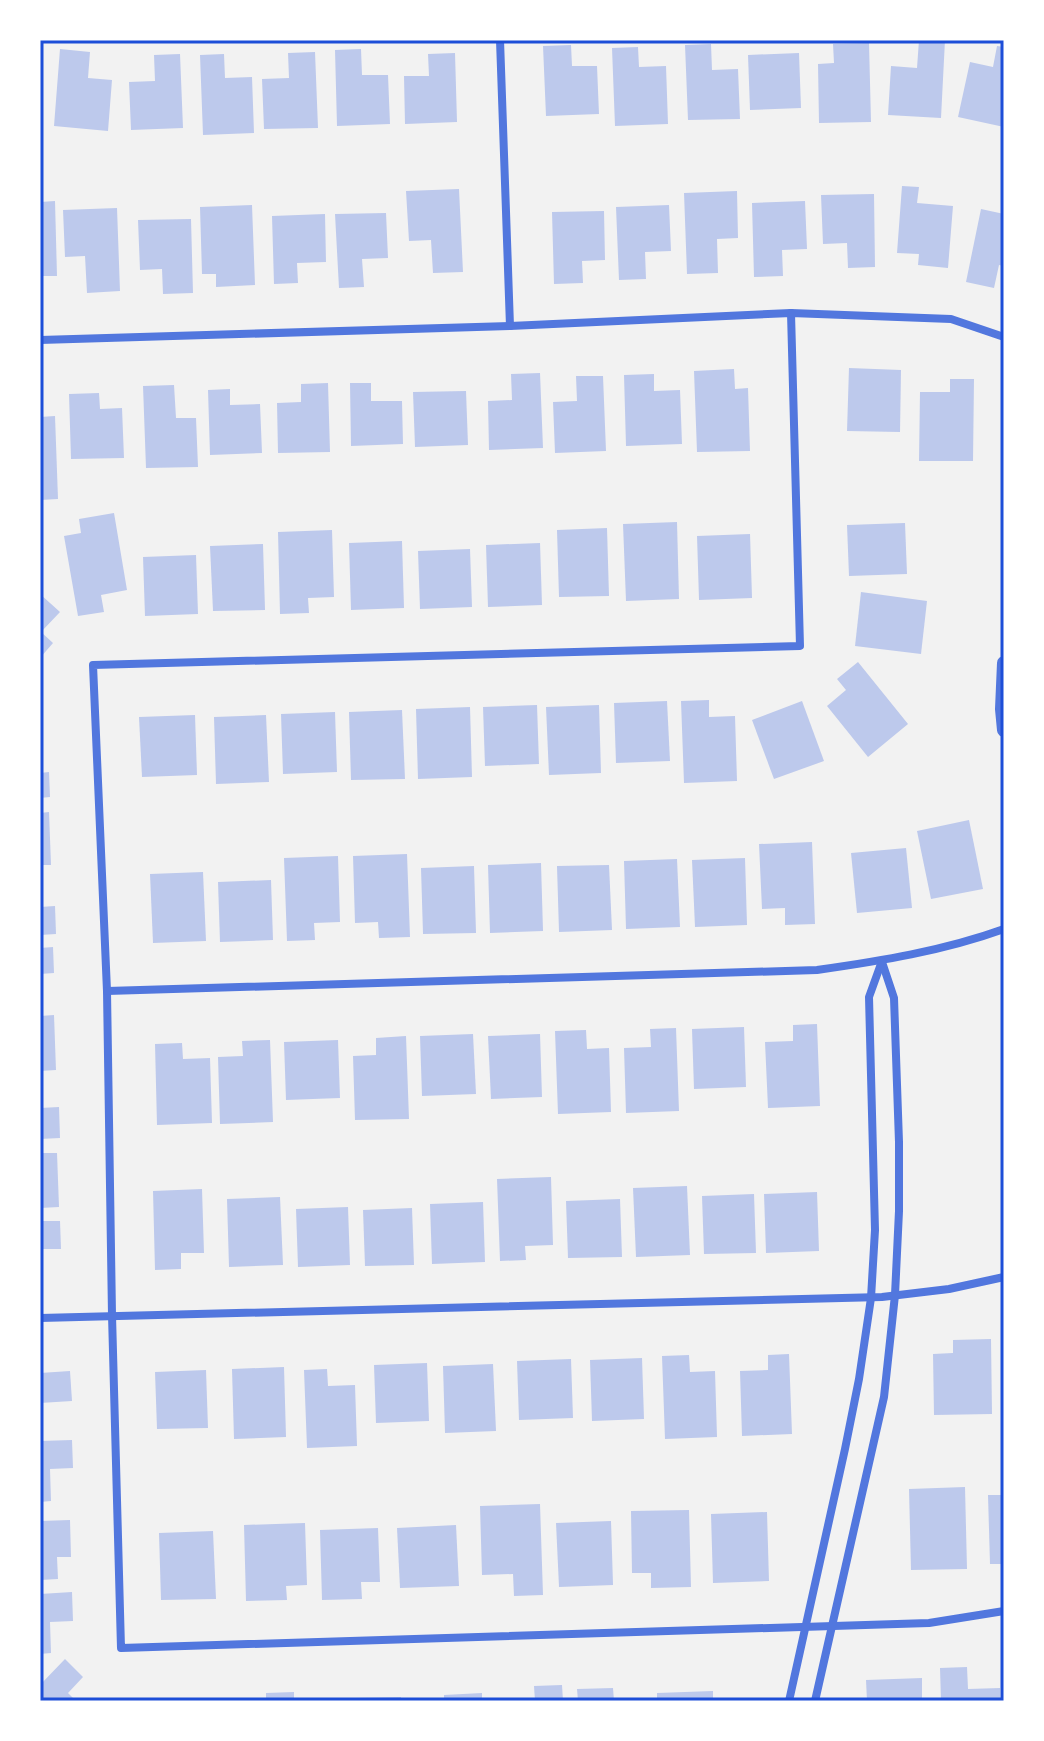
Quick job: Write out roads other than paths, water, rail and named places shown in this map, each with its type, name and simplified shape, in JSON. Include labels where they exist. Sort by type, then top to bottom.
[{"type":"street","points":[[500,40],[510,326]]},
{"type":"street","points":[[791,313],[800,646],[93,665],[107,991],[121,1648],[929,1623],[1004,1611]]},
{"type":"street","points":[[40,340],[510,326],[791,313],[951,319],[1004,337]]},
{"type":"street","points":[[1004,663],[1004,730]]},
{"type":"street","points":[[107,991],[817,970],[882,961],[973,940],[1004,929]]},
{"type":"street","points":[[815,1701],[884,1397],[895,1295],[899,1211],[894,998],[882,961]]},
{"type":"street","points":[[789,1701],[845,1449],[871,1298],[875,1230],[869,997],[882,961]]},
{"type":"street","points":[[40,1318],[871,1298],[949,1289],[1004,1277]]}]
